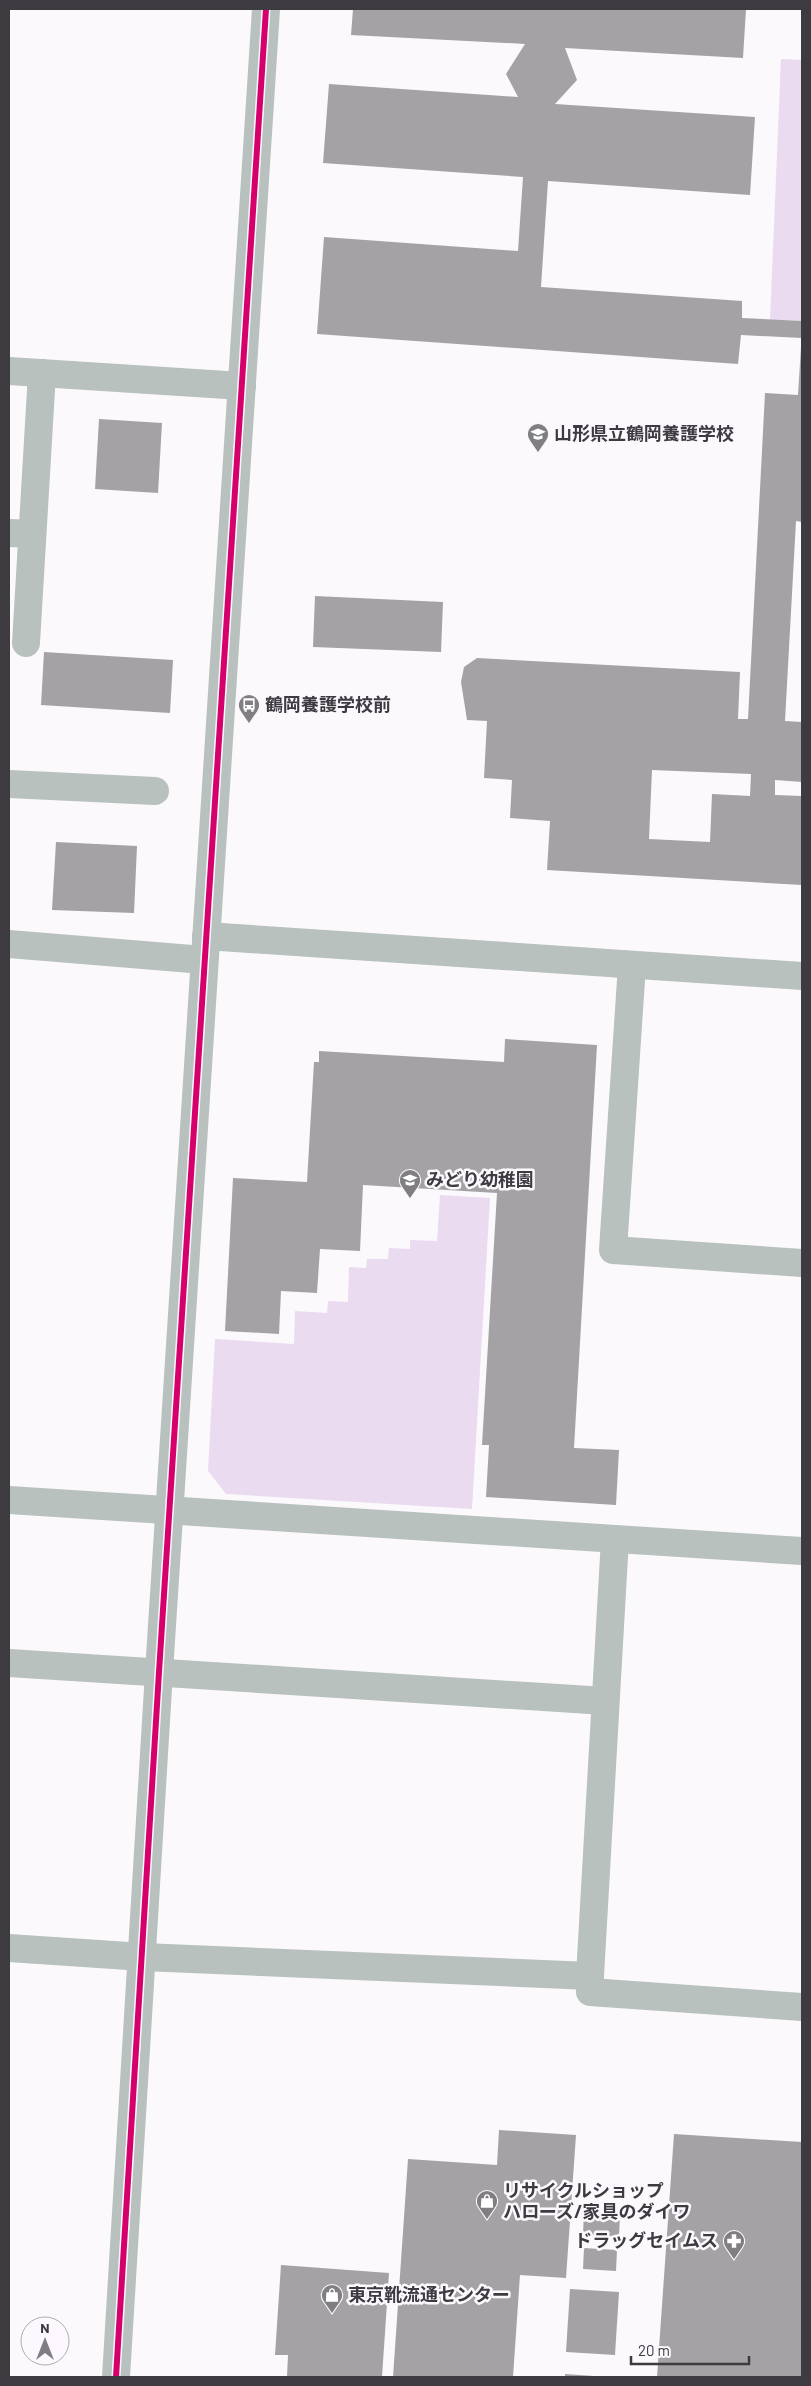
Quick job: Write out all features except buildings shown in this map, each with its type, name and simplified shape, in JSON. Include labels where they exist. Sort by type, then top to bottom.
[{"type":"street","points":[[116,2377],[159,1672],[171,1510],[205,948],[266,9]]},
{"type":"street","points":[[9,371],[242,386]]},
{"type":"street","points":[[26,643],[20,534],[42,373]]},
{"type":"street","points":[[9,784],[155,792]]},
{"type":"street","points":[[9,944],[205,948],[632,965],[802,976]]},
{"type":"street","points":[[632,965],[613,1250],[802,1263]]},
{"type":"street","points":[[9,1500],[802,1551]]},
{"type":"street","points":[[615,1539],[590,1992],[802,2006]]},
{"type":"street","points":[[9,1663],[606,1701]]},
{"type":"street","points":[[9,1948],[143,1957],[590,1976]]},
{"type":"shaded area","points":[[781,59],[802,60],[802,321],[770,320]]},
{"type":"shaded area","points":[[440,1195],[490,1198],[472,1509],[226,1494],[208,1471],[215,1339],[294,1344],[295,1311],[327,1313],[328,1301],[348,1302],[349,1267],[366,1268],[367,1259],[388,1259],[389,1248],[410,1249],[410,1240],[437,1241]]},
{"type":"cycle path","points":[[116,2377],[159,1672],[266,9]]},
{"type":"place","name":"山形県立鶴岡養護学校","points":[[538,453]]},
{"type":"place","name":"鶴岡養護学校前","points":[[249,724]]},
{"type":"place","name":"みどり幼稚園","points":[[410,1199]]},
{"type":"place","name":"リサイクルショップ ハローズ/家具のダイワ","points":[[487,2220]]},
{"type":"place","name":"ドラッグセイムス","points":[[734,2260]]},
{"type":"place","name":"東京靴流通センター","points":[[332,2314]]}]
